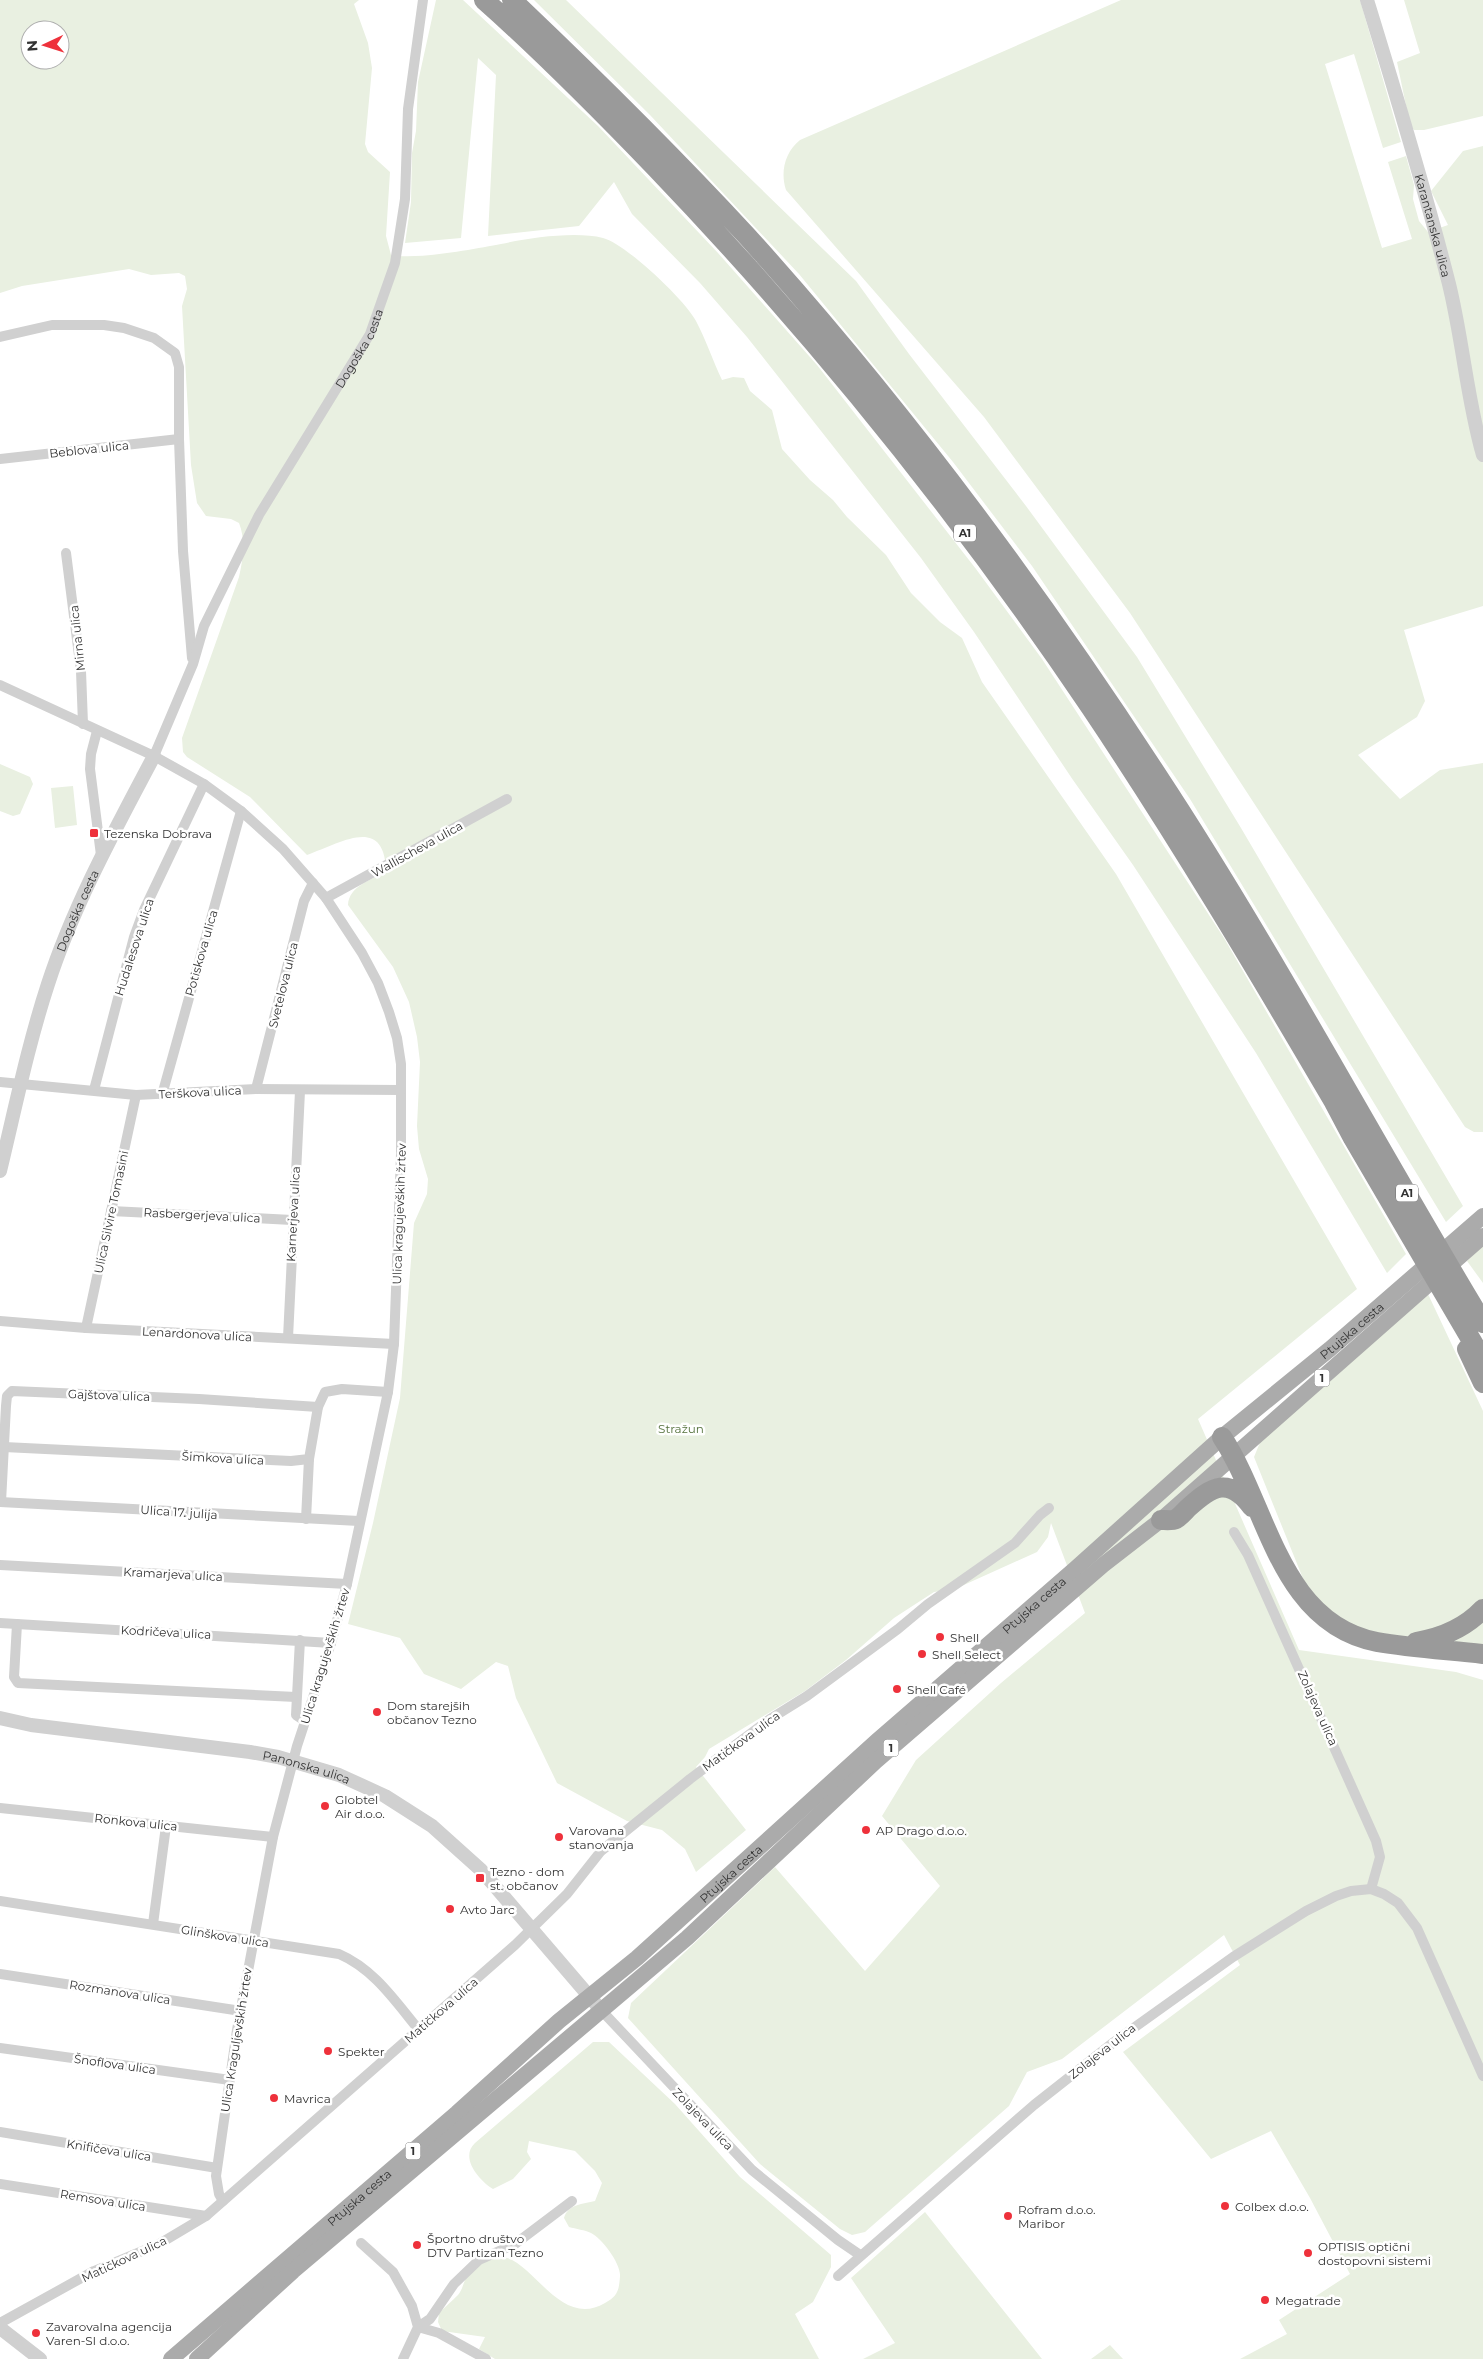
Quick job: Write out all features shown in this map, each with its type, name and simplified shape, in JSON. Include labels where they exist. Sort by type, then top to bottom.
[{"type":"highway","name":"A1","points":[[484,0],[596,106],[734,250],[899,446],[1008,589],[1095,714],[1207,888],[1334,1102],[1469,1307],[1483,1323]]},
{"type":"highway","name":"A1","points":[[512,0],[608,92],[746,236],[915,436],[1025,581],[1112,707],[1223,879],[1469,1307],[1483,1360]]},
{"type":"highway","points":[[1469,1307],[1457,1334],[1483,1383]]},
{"type":"highway","points":[[1222,1437],[1234,1456],[1285,1569],[1312,1607],[1344,1630],[1377,1642],[1483,1654]]},
{"type":"highway","points":[[1161,1520],[1176,1519],[1203,1495],[1215,1488],[1226,1487],[1235,1489],[1264,1524]]},
{"type":"highway","points":[[1399,1644],[1441,1636],[1464,1625],[1483,1609]]},
{"type":"main road","name":"Ptujska cesta","points":[[171,2359],[457,2113],[589,1996],[637,1958],[870,1747],[1069,1575],[1222,1437],[1406,1293],[1474,1237],[1483,1216]]},
{"type":"main road","name":"Ptujska cesta","points":[[197,2359],[293,2271],[687,1938],[884,1754],[1103,1565],[1161,1520],[1234,1456],[1406,1293]]},
{"type":"street","name":"Dogoška cesta","points":[[0,1172],[48,982],[101,855],[154,756],[193,664],[204,626],[259,515],[370,334],[381,309],[395,263],[405,198],[408,108],[423,0]]},
{"type":"street","name":"Karantanska ulica","points":[[1367,0],[1416,162],[1449,286],[1473,418],[1483,455]]},
{"type":"street","name":"Dogoška cesta","points":[[0,337],[39,327],[71,324],[111,326],[154,338],[171,348],[177,358],[179,367],[179,439],[183,551],[193,664]]},
{"type":"street","name":"Beblova ulica","points":[[0,459],[179,439]]},
{"type":"street","name":"Mirna ulica","points":[[66,553],[81,671],[84,724]]},
{"type":"street","points":[[0,686],[154,756]]},
{"type":"street","points":[[97,731],[91,754],[90,769],[101,855]]},
{"type":"street","name":"Ulica kragujevških žrtev","points":[[154,756],[204,784],[241,811],[283,848],[326,898],[362,953],[378,984],[397,1038],[401,1064],[401,1154],[394,1344],[388,1392],[347,1584],[331,1642],[293,1761]]},
{"type":"street","name":"Hudalesova ulica","points":[[94,1090],[134,937],[144,910],[204,784]]},
{"type":"street","name":"Wallischeva ulica","points":[[326,898],[507,799]]},
{"type":"street","name":"Potiskova ulica","points":[[162,1095],[241,811]]},
{"type":"street","name":"Svetelova ulica","points":[[256,1089],[304,900],[313,883]]},
{"type":"street","name":"Terškova ulica","points":[[0,1082],[136,1095],[256,1089],[300,1091],[401,1090]]},
{"type":"street","name":"Karnerjeva ulica","points":[[288,1338],[292,1220],[300,1091]]},
{"type":"street","name":"Ulica Silvire Tomasini","points":[[86,1328],[136,1095]]},
{"type":"street","name":"Rasbergerjeva ulica","points":[[111,1211],[292,1220]]},
{"type":"street","name":"Lenardonova ulica","points":[[0,1321],[86,1328],[394,1344]]},
{"type":"street","points":[[306,1519],[309,1459],[321,1397],[330,1390],[388,1392]]},
{"type":"street","name":"Gajštova ulica","points":[[1,1502],[7,1396],[12,1391],[162,1397],[318,1407]]},
{"type":"street","name":"Šimkova ulica","points":[[4,1446],[291,1461],[309,1459]]},
{"type":"street","name":"Ulica 17. julija","points":[[1,1502],[359,1521]]},
{"type":"street","name":"Matičkova ulica","points":[[0,2324],[94,2271],[159,2244],[206,2216],[419,2030],[531,1929],[567,1894],[601,1850],[690,1779],[770,1719],[807,1696],[898,1629],[928,1604],[1015,1543],[1040,1514],[1049,1508]]},
{"type":"street","name":"Zolajeva ulica","points":[[838,2276],[1034,2105],[1175,1996],[1306,1911],[1336,1896],[1371,1890],[1380,1857],[1376,1841],[1248,1555],[1234,1532]]},
{"type":"street","name":"Kramarjeva ulica","points":[[0,1565],[347,1584]]},
{"type":"street","name":"Kodričeva ulica","points":[[0,1623],[331,1642]]},
{"type":"street","points":[[17,1624],[14,1677],[18,1683],[296,1697]]},
{"type":"street","points":[[300,1640],[296,1714],[305,1721]]},
{"type":"street","name":"Panonska ulica","points":[[0,1718],[31,1725],[250,1752],[293,1761],[354,1781],[385,1796],[448,1839],[481,1870],[589,1996]]},
{"type":"street","name":"Ulica Kraguljevških žrtev","points":[[223,2201],[216,2184],[230,2080],[253,1941],[273,1837],[293,1761]]},
{"type":"street","name":"Ronkova ulica","points":[[0,1808],[273,1837]]},
{"type":"street","points":[[153,1924],[166,1826]]},
{"type":"street","points":[[1371,1890],[1384,1894],[1398,1903],[1417,1928],[1483,2076]]},
{"type":"street","name":"Glinškova ulica","points":[[0,1901],[339,1954],[354,1960],[370,1972],[419,2030]]},
{"type":"street","name":"Rozmanova ulica","points":[[0,1974],[241,2011]]},
{"type":"street","points":[[589,1996],[601,2010]]},
{"type":"street","name":"Zolajeva ulica","points":[[601,2010],[752,2170],[838,2240],[860,2255]]},
{"type":"street","name":"Šnoflova ulica","points":[[0,2048],[230,2080]]},
{"type":"street","name":"Knifičeva ulica","points":[[0,2132],[217,2168]]},
{"type":"street","name":"Remsova ulica","points":[[0,2184],[206,2216]]},
{"type":"street","points":[[403,2359],[418,2327],[430,2320],[454,2284],[479,2260],[515,2244],[572,2201]]},
{"type":"street","points":[[361,2243],[393,2272],[412,2306],[418,2327]]},
{"type":"street","points":[[418,2327],[439,2333],[486,2359]]},
{"type":"street","points":[[0,2328],[40,2359]]},
{"type":"green space","name":"Stražun","points":[[0,0],[359,0],[354,4],[368,43],[372,68],[365,144],[368,152],[390,172],[386,236],[391,255],[430,255],[566,235],[592,236],[613,242],[640,261],[680,300],[700,328],[722,380],[733,377],[744,378],[750,391],[772,410],[782,449],[810,480],[833,500],[847,517],[886,555],[911,593],[940,622],[962,638],[982,682],[1116,874],[1357,1289],[1198,1419],[1299,1650],[1456,1672],[1483,1680],[1483,2359],[1240,2359],[1287,2334],[1279,2320],[1350,2274],[1310,2198],[1271,2131],[1211,2159],[1123,2052],[1240,1965],[1224,1935],[1062,2059],[1027,2072],[1009,2106],[865,2232],[852,2235],[840,2229],[760,2164],[628,2018],[631,2003],[775,1867],[865,1971],[940,1886],[882,1816],[916,1760],[1001,1683],[1085,1613],[1051,1523],[1048,1537],[1037,1552],[955,1589],[934,1592],[894,1618],[846,1660],[805,1691],[709,1749],[696,1767],[746,1830],[696,1872],[685,1849],[662,1830],[627,1821],[557,1783],[516,1698],[508,1666],[496,1662],[461,1689],[424,1674],[400,1638],[348,1624],[373,1523],[400,1398],[414,1223],[427,1194],[428,1179],[419,1149],[417,1126],[420,1062],[417,1037],[409,1002],[393,967],[348,905],[349,898],[357,888],[386,872],[384,854],[378,843],[370,838],[359,837],[307,855],[250,797],[187,757],[183,752],[182,738],[239,577],[243,550],[243,536],[239,523],[231,519],[206,516],[197,503],[191,465],[182,306],[187,289],[185,276],[179,273],[151,275],[129,269],[22,286],[0,293]]},
{"type":"green space","points":[[436,0],[463,0],[598,126],[718,253],[817,365],[976,569],[1042,659],[1224,938],[1406,1254],[1387,1273],[1256,1053],[1133,865],[1073,780],[974,632],[921,558],[747,337],[700,283],[632,214],[614,182],[579,226],[488,236],[496,75],[478,58],[461,238],[405,243],[411,202],[412,153],[416,131],[418,82]]},
{"type":"green space","points":[[534,0],[566,0],[856,281],[909,354],[1026,506],[1137,657],[1241,828],[1463,1206],[1446,1222],[1190,799],[1032,566],[953,462],[799,274],[650,115]]},
{"type":"green space","points":[[1121,0],[1360,0],[1401,142],[1383,148],[1354,54],[1325,64],[1382,248],[1412,239],[1388,162],[1406,156],[1414,185],[1413,199],[1419,221],[1428,232],[1448,225],[1431,191],[1463,151],[1483,146],[1483,606],[1404,630],[1425,701],[1417,717],[1358,755],[1400,799],[1440,770],[1483,763],[1483,1132],[1474,1132],[1465,1127],[1130,613],[984,417],[786,190],[784,183],[785,163],[787,156],[800,140]]},
{"type":"green space","points":[[1404,0],[1483,0],[1483,116],[1424,130],[1414,130],[1410,125],[1397,62],[1420,53]]},
{"type":"green space","points":[[0,764],[30,777],[33,784],[20,814],[13,816],[0,811]]},
{"type":"green space","points":[[73,786],[77,825],[55,828],[51,788]]},
{"type":"green space","points":[[1483,1245],[1483,1283],[1467,1261]]},
{"type":"green space","points":[[1428,1294],[1483,1411],[1483,1603],[1462,1622],[1401,1638],[1365,1631],[1340,1619],[1317,1600],[1304,1581],[1254,1457],[1261,1440]]},
{"type":"green space","points":[[1483,1618],[1483,1649],[1432,1642]]},
{"type":"green space","points":[[593,2042],[609,2042],[675,2104],[740,2177],[831,2255],[831,2267],[813,2302],[795,2314],[819,2359],[495,2359],[479,2349],[485,2337],[442,2331],[438,2322],[439,2313],[458,2295],[467,2276],[474,2268],[489,2259],[497,2257],[509,2259],[521,2266],[546,2289],[573,2307],[588,2309],[605,2303],[613,2298],[617,2292],[620,2276],[610,2252],[591,2233],[569,2227],[564,2218],[572,2207],[595,2201],[602,2183],[595,2171],[575,2151],[529,2141],[527,2152],[531,2159],[513,2179],[493,2189],[477,2175],[470,2162],[469,2155],[475,2143]]},
{"type":"green space","points":[[925,2212],[1042,2359],[863,2359],[895,2343],[851,2278]]},
{"type":"green space","points":[[1110,2345],[1123,2359],[1091,2359]]},
{"type":"place","name":"Tezenska Dobrava","points":[[94,833]]},
{"type":"place","name":"Shell","points":[[940,1637]]},
{"type":"place","name":"Shell Select","points":[[922,1654]]},
{"type":"place","name":"Shell Café","points":[[897,1689]]},
{"type":"place","name":"Dom starejših občanov Tezno","points":[[377,1712]]},
{"type":"place","name":"Globtel Air d.o.o.","points":[[325,1806]]},
{"type":"place","name":"AP Drago d.o.o.","points":[[866,1830]]},
{"type":"place","name":"Varovana stanovanja","points":[[559,1837]]},
{"type":"place","name":"Tezno - dom st. občanov","points":[[480,1878]]},
{"type":"place","name":"Avto Jarc","points":[[450,1909]]},
{"type":"place","name":"Spekter","points":[[328,2051]]},
{"type":"place","name":"Mavrica","points":[[274,2098]]},
{"type":"place","name":"Colbex d.o.o.","points":[[1225,2206]]},
{"type":"place","name":"Rofram d.o.o. Maribor","points":[[1008,2216]]},
{"type":"place","name":"Športno društvo DTV Partizan Tezno","points":[[417,2245]]},
{"type":"place","name":"OPTISIS optični dostopovni sistemi","points":[[1308,2253]]},
{"type":"place","name":"Megatrade","points":[[1265,2300]]},
{"type":"place","name":"Zavarovalna agencija Varen-SI d.o.o.","points":[[36,2333]]}]
